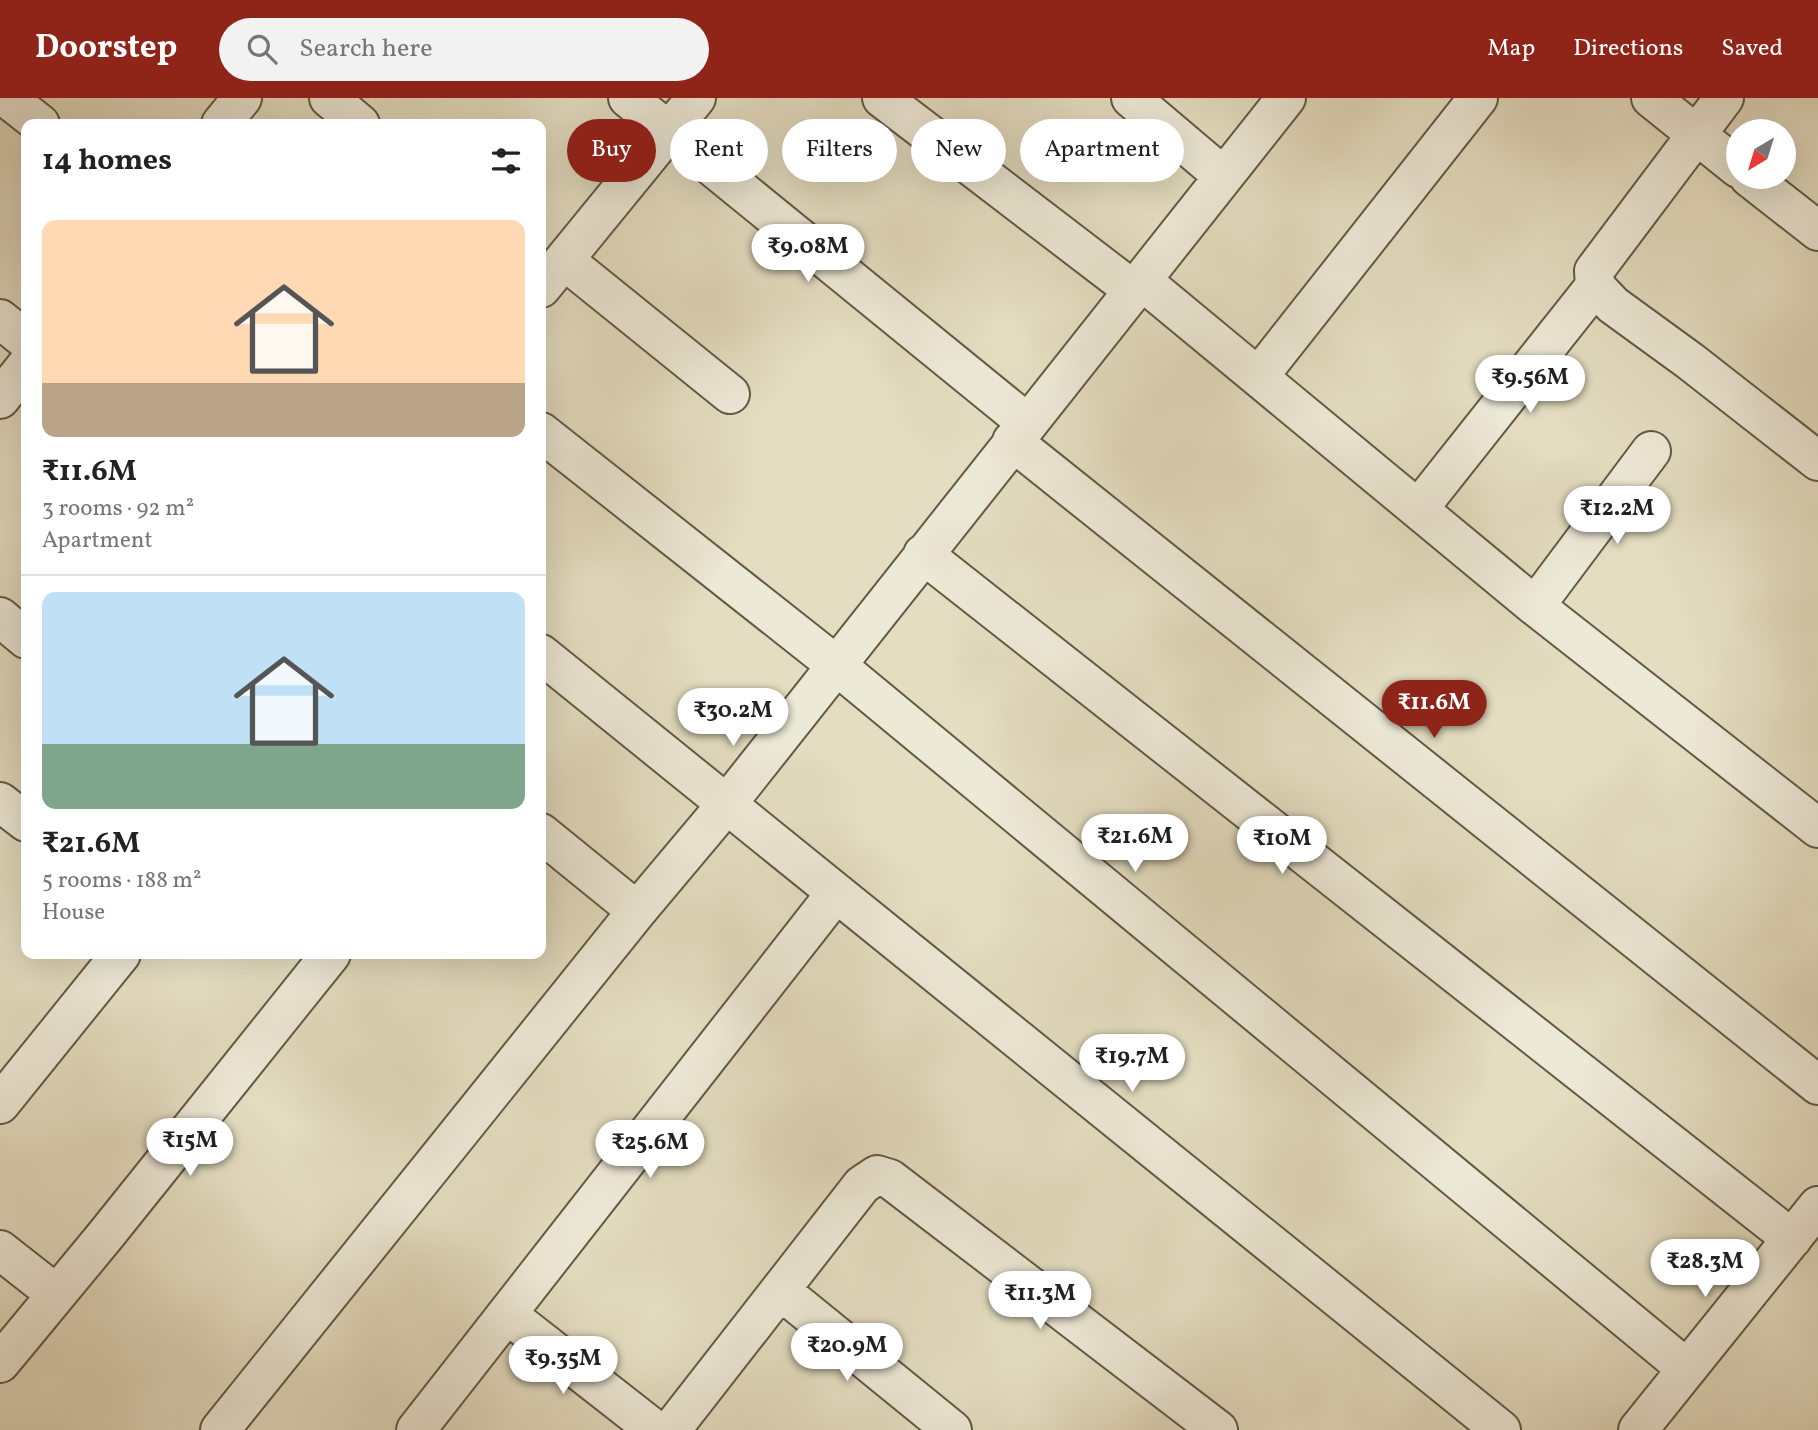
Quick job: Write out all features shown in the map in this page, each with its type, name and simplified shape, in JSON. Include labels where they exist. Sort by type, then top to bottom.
[{"type":"street","points":[[7,98],[34,119]]},
{"type":"street","points":[[330,98],[354,119]]},
{"type":"street","points":[[628,98],[1019,432],[1818,1085]]},
{"type":"street","points":[[696,98],[547,278],[730,394]]},
{"type":"street","points":[[882,98],[1259,376],[1535,606],[1818,828]]},
{"type":"street","points":[[1131,98],[1223,176]]},
{"type":"street","points":[[220,1430],[637,911],[726,805],[1286,98]]},
{"type":"street","points":[[1259,376],[1478,98]]},
{"type":"street","points":[[1651,98],[1726,159]]},
{"type":"street","points":[[1724,98],[1594,271],[1595,286],[1613,305],[1818,461]]},
{"type":"street","points":[[1764,189],[1818,231]]},
{"type":"street","points":[[1419,508],[1595,286]]},
{"type":"street","points":[[0,319],[21,336]]},
{"type":"street","points":[[10,403],[21,378]]},
{"type":"street","points":[[546,436],[835,665],[1687,1369]]},
{"type":"street","points":[[1535,606],[1651,451]]},
{"type":"street","points":[[923,554],[1791,1239]]},
{"type":"street","points":[[0,617],[21,635]]},
{"type":"street","points":[[546,657],[1500,1430]]},
{"type":"street","points":[[0,802],[21,818]]},
{"type":"street","points":[[546,836],[637,911]]},
{"type":"street","points":[[416,1430],[836,893]]},
{"type":"street","points":[[0,1104],[117,959]]},
{"type":"street","points":[[0,1363],[327,959]]},
{"type":"street","points":[[671,1430],[862,1185],[877,1175],[890,1179],[1218,1430]]},
{"type":"street","points":[[1638,1430],[1818,1206]]},
{"type":"street","points":[[0,1250],[56,1294]]},
{"type":"street","points":[[780,1290],[952,1430]]},
{"type":"street","points":[[508,1315],[655,1430]]}]
